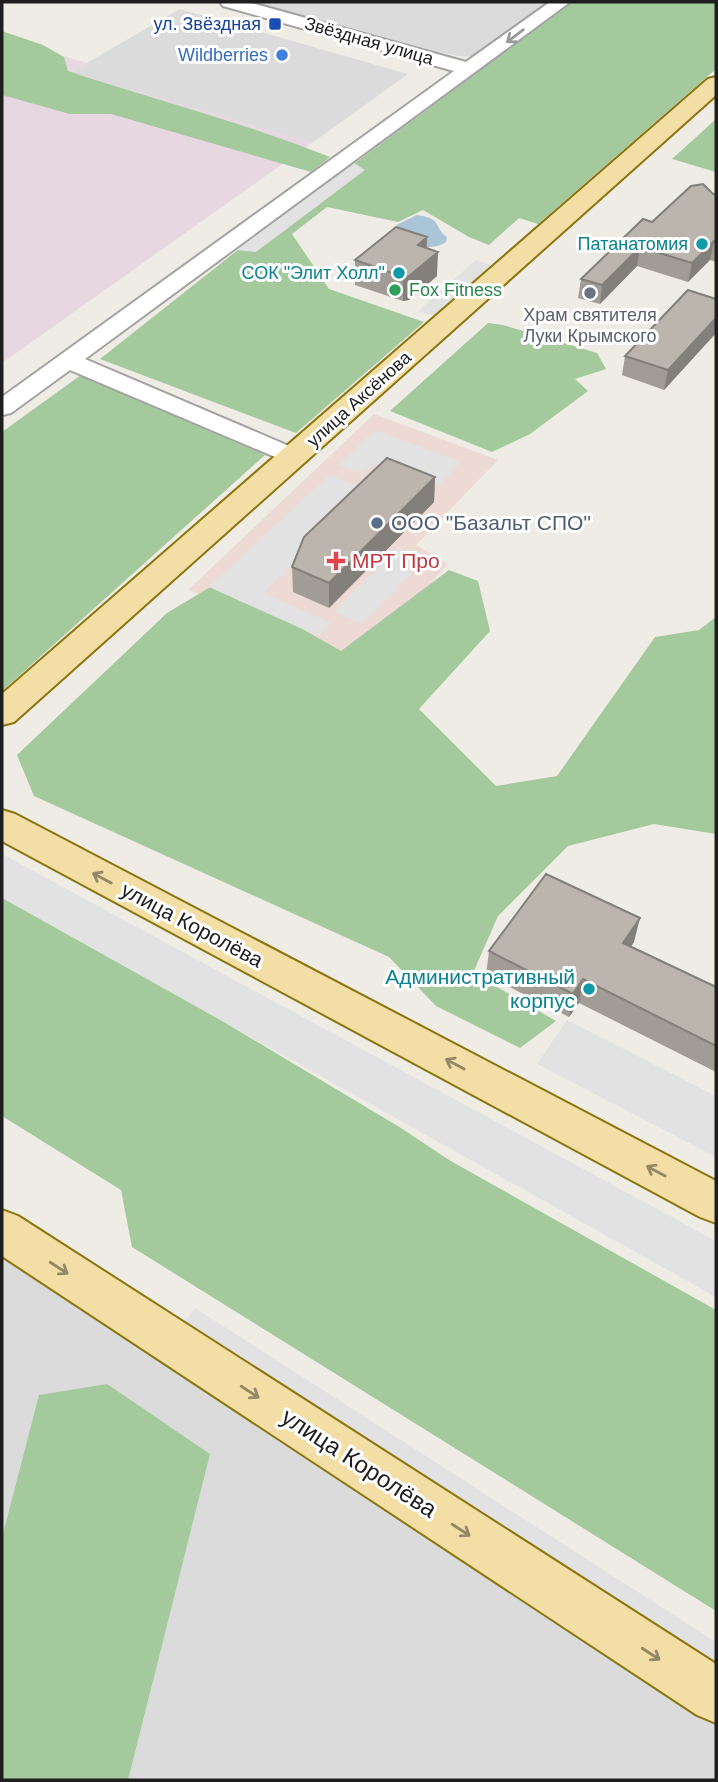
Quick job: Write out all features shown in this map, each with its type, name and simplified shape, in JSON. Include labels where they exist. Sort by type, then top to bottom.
[{"type":"main road","name":"улица Аксёнова","points":[[2,713],[716,84]]},
{"type":"main road","name":"улица Королёва","points":[[2,824],[716,1203]]},
{"type":"main road","name":"улица Королёва","points":[[2,1230],[716,1696]]},
{"type":"street","name":"Звёздная улица","points":[[229,2],[470,69]]},
{"type":"street","points":[[2,408],[561,2]]},
{"type":"street","points":[[68,360],[294,457]]},
{"type":"shaded area","points":[[255,2],[551,2],[483,54],[464,57]]},
{"type":"shaded area","points":[[180,9],[408,74],[312,143],[71,72]]},
{"type":"shaded area","points":[[2,37],[86,63],[72,72],[312,143],[2,363]]},
{"type":"shaded area","points":[[354,163],[365,170],[256,252],[236,250]]},
{"type":"shaded area","points":[[476,260],[492,265],[434,316],[418,311]]},
{"type":"shaded area","points":[[374,414],[498,460],[416,545],[448,564],[358,665],[188,590]]},
{"type":"shaded area","points":[[375,430],[461,462],[437,487],[374,463],[362,474],[338,465]]},
{"type":"shaded area","points":[[329,475],[369,491],[263,593],[331,623],[318,636],[209,587]]},
{"type":"shaded area","points":[[398,547],[426,558],[362,624],[334,612]]},
{"type":"shaded area","points":[[2,854],[716,1241],[716,1297],[2,898]]},
{"type":"shaded area","points":[[567,1020],[716,1096],[716,1157],[537,1064]]},
{"type":"shaded area","points":[[2,1253],[716,1724],[716,1780],[2,1780]]},
{"type":"shaded area","points":[[195,1308],[716,1642],[716,1689],[174,1335]]},
{"type":"green space","points":[[572,2],[716,2],[716,69],[538,224],[519,218],[489,245],[469,237],[423,210],[398,222],[327,207],[292,234],[329,289],[424,322],[296,433],[100,359],[234,253]]},
{"type":"green space","points":[[2,31],[43,45],[64,57],[68,71],[233,122],[330,157],[311,172],[111,114],[70,114],[2,95]]},
{"type":"green space","points":[[716,119],[716,172],[672,159]]},
{"type":"green space","points":[[488,323],[597,353],[606,369],[575,379],[588,391],[530,434],[492,452],[390,411]]},
{"type":"green space","points":[[81,375],[265,455],[2,691],[2,432]]},
{"type":"green space","points":[[449,570],[478,581],[490,631],[419,709],[496,786],[557,776],[655,637],[699,630],[716,617],[716,834],[654,824],[568,846],[498,916],[473,973],[556,1021],[520,1048],[436,1006],[389,957],[34,796],[17,755],[167,613],[212,586],[276,614],[341,651]]},
{"type":"green space","points":[[2,889],[401,1128],[449,1160],[716,1310],[716,1611],[132,1247],[121,1190],[2,1116]]},
{"type":"green space","points":[[107,1384],[210,1454],[128,1780],[2,1780],[2,1538],[39,1395]]},
{"type":"water","points":[[417,215],[434,221],[447,237],[446,242],[433,247],[416,246],[401,241],[391,231],[398,224]]},
{"type":"building","points":[[703,184],[716,194],[716,242],[692,263],[640,247],[602,285],[581,279],[643,219],[652,222],[691,186]]},
{"type":"building","points":[[396,227],[427,237],[418,245],[438,252],[409,276],[403,277],[355,260]]},
{"type":"building","points":[[688,290],[716,299],[716,318],[668,370],[625,356]]},
{"type":"building","points":[[387,458],[435,477],[329,583],[292,567],[304,537]]},
{"type":"building","name":"Административный корпус","points":[[546,874],[640,918],[623,943],[716,987],[716,1046],[583,979],[573,994],[489,951]]},
{"type":"place","name":"ул. Звёздная","points":[[275,24]]},
{"type":"place","name":"Wildberries","points":[[282,55]]},
{"type":"place","name":"Патанатомия","points":[[702,244]]},
{"type":"place","name":"СОК \"Элит Холл\"","points":[[399,273]]},
{"type":"place","name":"Fox Fitness","points":[[395,290]]},
{"type":"place","name":"Храм святителя Луки Крымского","points":[[590,293]]},
{"type":"place","name":"ООО \"Базальт СПО\"","points":[[377,523]]},
{"type":"place","name":"МРТ Про","points":[[336,561]]},
{"type":"place","name":"Административный корпус","points":[[589,989]]}]
